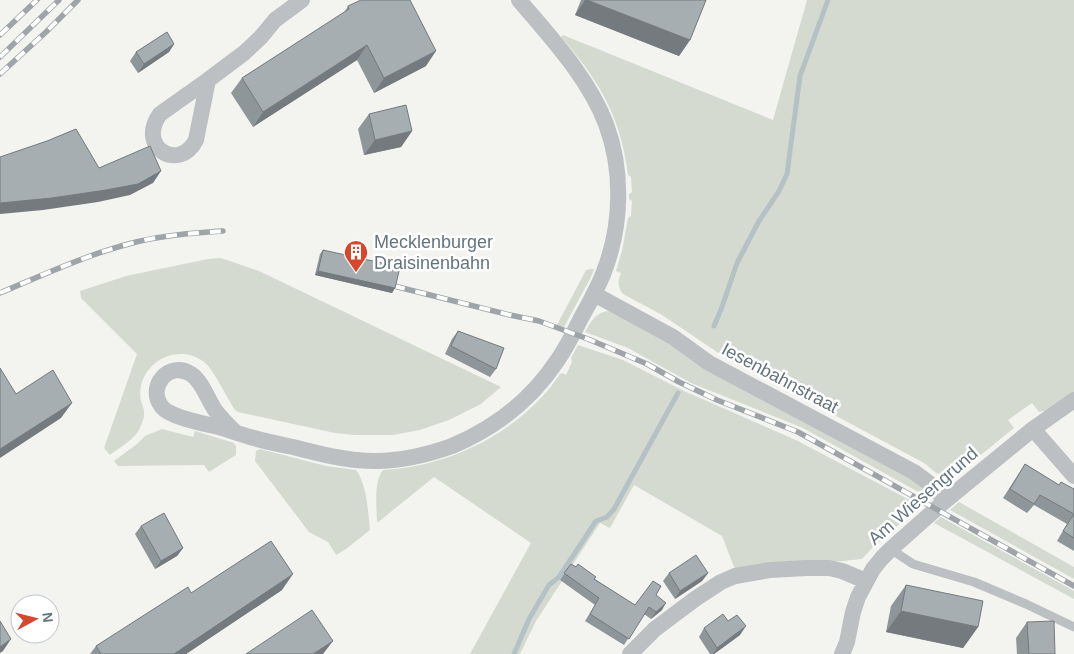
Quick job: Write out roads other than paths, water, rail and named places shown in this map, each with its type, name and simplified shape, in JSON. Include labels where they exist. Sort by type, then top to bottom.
[{"type":"street","points":[[208,80],[244,53],[275,20],[302,0]]},
{"type":"street","points":[[235,432],[218,414],[198,381],[189,372],[176,370],[165,374],[160,379],[156,391],[159,403],[172,415],[250,437],[306,451],[354,460],[374,461],[428,455],[481,432],[514,410],[557,361],[605,270],[617,221],[619,184],[617,166],[606,124],[597,104],[584,81],[519,0]]},
{"type":"street","name":"Iesenbahnstraat","points":[[594,294],[673,337],[709,363],[914,472],[934,487],[945,501]]},
{"type":"street","name":"Am Wiesengrund","points":[[842,654],[858,597],[874,569],[892,548],[945,501],[1033,429],[1074,400]]},
{"type":"street","points":[[1033,429],[1074,476]]},
{"type":"street","points":[[630,654],[655,629],[695,599],[721,582],[735,576],[770,570],[829,568],[842,571],[866,582]]},
{"type":"lane","points":[[892,548],[913,564],[974,582],[1074,627]]},
{"type":"waterway","points":[[714,326],[737,263],[787,174],[800,76],[828,0]]},
{"type":"waterway","points":[[514,654],[529,619],[549,585],[559,577],[596,521],[607,517],[614,509],[678,393]]},
{"type":"railway","points":[[0,35],[37,0]]},
{"type":"railway","points":[[0,57],[59,0]]},
{"type":"railway","points":[[0,74],[78,0]]},
{"type":"railway","points":[[0,293],[67,265],[118,247],[157,238],[223,231]]},
{"type":"railway","points":[[394,286],[539,321],[647,364],[717,400],[798,432],[1074,586]]},
{"type":"place","name":"Mecklenburger Draisinenbahn","points":[[356,273]]}]
